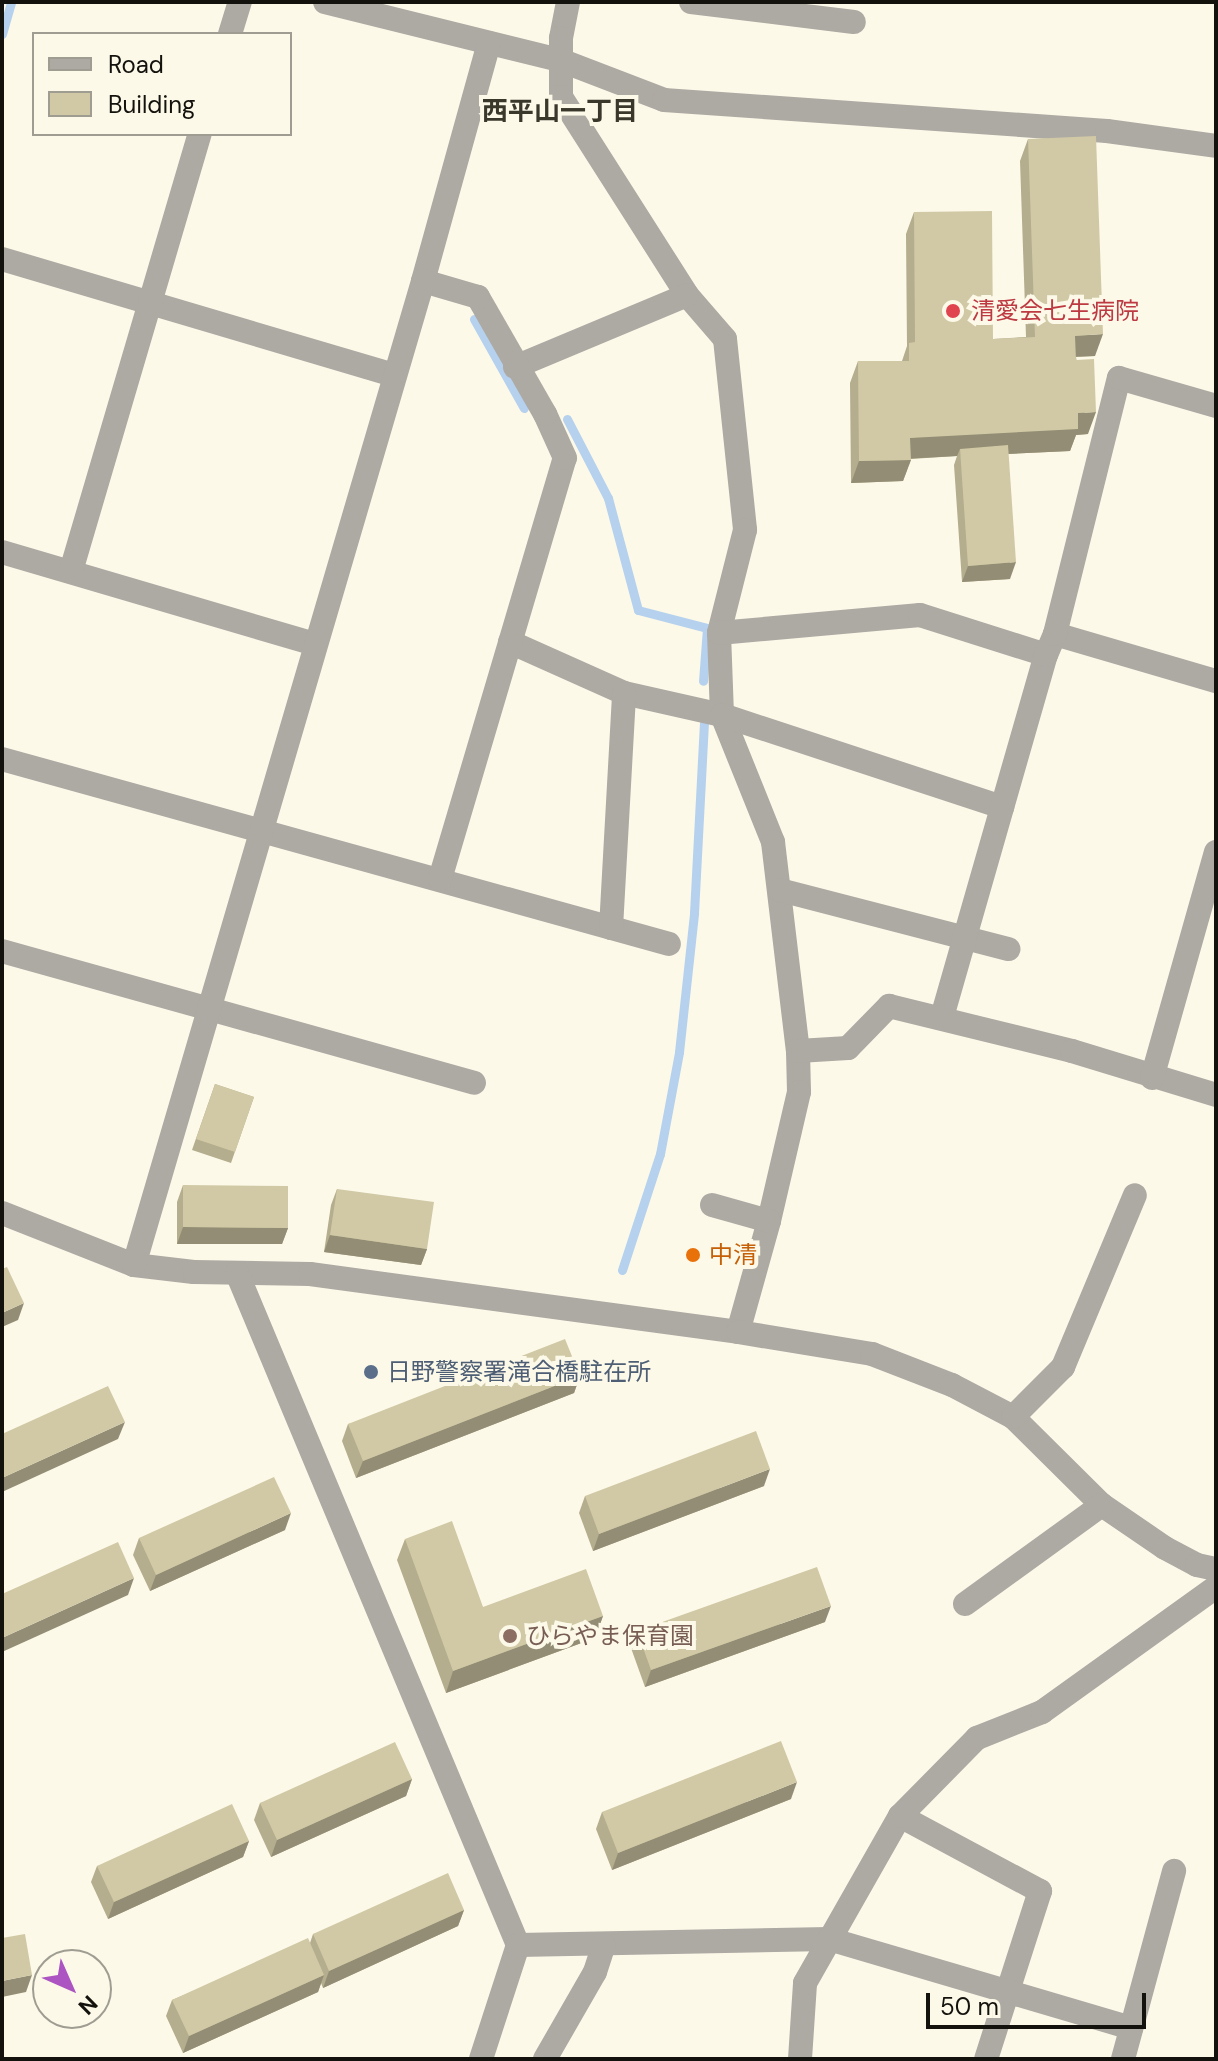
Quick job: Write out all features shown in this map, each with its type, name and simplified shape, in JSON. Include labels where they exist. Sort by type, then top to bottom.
[{"type":"street","points":[[231,32],[240,2]]},
{"type":"street","points":[[568,2],[560,60],[561,97],[687,295],[725,339],[745,530],[719,633],[722,715],[773,842],[798,1051],[799,1092],[769,1221],[738,1332]]},
{"type":"street","points":[[691,2],[854,22]]},
{"type":"street","points":[[335,3],[560,60],[664,100],[1215,140]]},
{"type":"street","points":[[134,1265],[264,834],[315,644],[423,281],[489,43]]},
{"type":"street","points":[[71,571],[199,136]]},
{"type":"street","points":[[2,259],[393,375]]},
{"type":"street","points":[[423,281],[478,297],[515,367],[545,414],[565,458],[440,879]]},
{"type":"street","points":[[515,367],[687,295]]},
{"type":"street","points":[[942,1017],[1050,644],[1119,378],[1216,406]]},
{"type":"street","points":[[2,552],[315,644]]},
{"type":"street","points":[[719,633],[920,615],[1216,681]]},
{"type":"street","points":[[510,642],[624,693],[722,715],[1002,807]]},
{"type":"street","points":[[611,928],[624,693]]},
{"type":"street","points":[[2,759],[669,944]]},
{"type":"street","points":[[1152,1078],[1216,852]]},
{"type":"street","points":[[780,890],[1008,949]]},
{"type":"street","points":[[2,951],[474,1083]]},
{"type":"street","points":[[798,1051],[848,1048],[889,1006],[1072,1051],[1152,1078],[1216,1095]]},
{"type":"street","points":[[1013,1417],[1063,1367],[1135,1195]]},
{"type":"street","points":[[712,1205],[769,1221]]},
{"type":"street","points":[[2,1213],[134,1265],[237,1273],[310,1274],[738,1332],[872,1354],[952,1385],[1013,1417],[1102,1505],[1165,1548],[1197,1565],[1216,1569]]},
{"type":"street","points":[[237,1273],[518,1945],[481,2059]]},
{"type":"street","points":[[965,1604],[1102,1505]]},
{"type":"street","points":[[800,2059],[805,1983],[900,1816],[977,1738],[1042,1712],[1216,1587]]},
{"type":"street","points":[[900,1816],[1040,1891],[986,2059]]},
{"type":"street","points":[[1123,2059],[1174,1871]]},
{"type":"street","points":[[518,1945],[829,1939],[1131,2028]]},
{"type":"street","points":[[545,2059],[595,1972],[604,1945]]},
{"type":"building","points":[[1096,136],[1103,334],[1075,336],[1076,360],[1094,359],[1096,412],[1078,413],[1078,429],[910,438],[911,460],[859,461],[858,361],[909,361],[909,343],[915,342],[914,212],[992,211],[993,339],[1035,337],[1028,139]]},
{"type":"building","points":[[1008,445],[1016,562],[968,566],[960,449]]},
{"type":"building","points":[[215,1084],[254,1097],[235,1152],[196,1139]]},
{"type":"building","points":[[183,1185],[288,1186],[288,1228],[183,1227]]},
{"type":"building","points":[[337,1189],[434,1202],[427,1249],[330,1235]]},
{"type":"building","points":[[7,1267],[24,1303],[2,1313],[2,1269]]},
{"type":"building","points":[[565,1339],[580,1376],[363,1461],[348,1424]]},
{"type":"building","points":[[108,1386],[125,1422],[2,1478],[2,1434]]},
{"type":"building","points":[[756,1431],[770,1469],[599,1534],[585,1496]]},
{"type":"building","points":[[274,1477],[291,1513],[156,1575],[139,1538]]},
{"type":"building","points":[[452,1521],[483,1607],[586,1569],[603,1616],[453,1671],[405,1539]]},
{"type":"building","points":[[118,1542],[134,1578],[2,1638],[2,1594]]},
{"type":"building","points":[[817,1567],[831,1606],[651,1670],[637,1631]]},
{"type":"building","points":[[781,1741],[797,1782],[618,1853],[602,1812]]},
{"type":"building","points":[[395,1742],[412,1779],[277,1840],[260,1803]]},
{"type":"building","points":[[232,1804],[249,1841],[114,1902],[97,1866]]},
{"type":"building","points":[[448,1873],[464,1910],[329,1971],[313,1934]]},
{"type":"building","points":[[25,1934],[32,1975],[2,1981],[2,1938]]},
{"type":"building","points":[[308,1938],[324,1975],[189,2036],[172,2000]]},
{"type":"waterway","points":[[2,34],[11,2]]},
{"type":"waterway","points":[[474,319],[524,408]]},
{"type":"waterway","points":[[567,419],[608,498],[638,610],[707,628],[703,681]]},
{"type":"waterway","points":[[622,1270],[660,1154],[679,1052],[694,913],[704,723]]},
{"type":"place","name":"清愛会七生病院","points":[[953,311]]},
{"type":"place","name":"中清","points":[[693,1255]]},
{"type":"place","name":"日野警察署滝合橋駐在所","points":[[371,1372]]},
{"type":"place","name":"ひらやま保育園","points":[[510,1636]]},
{"type":"district","name":"西平山一丁目","points":[[560,112]]}]
